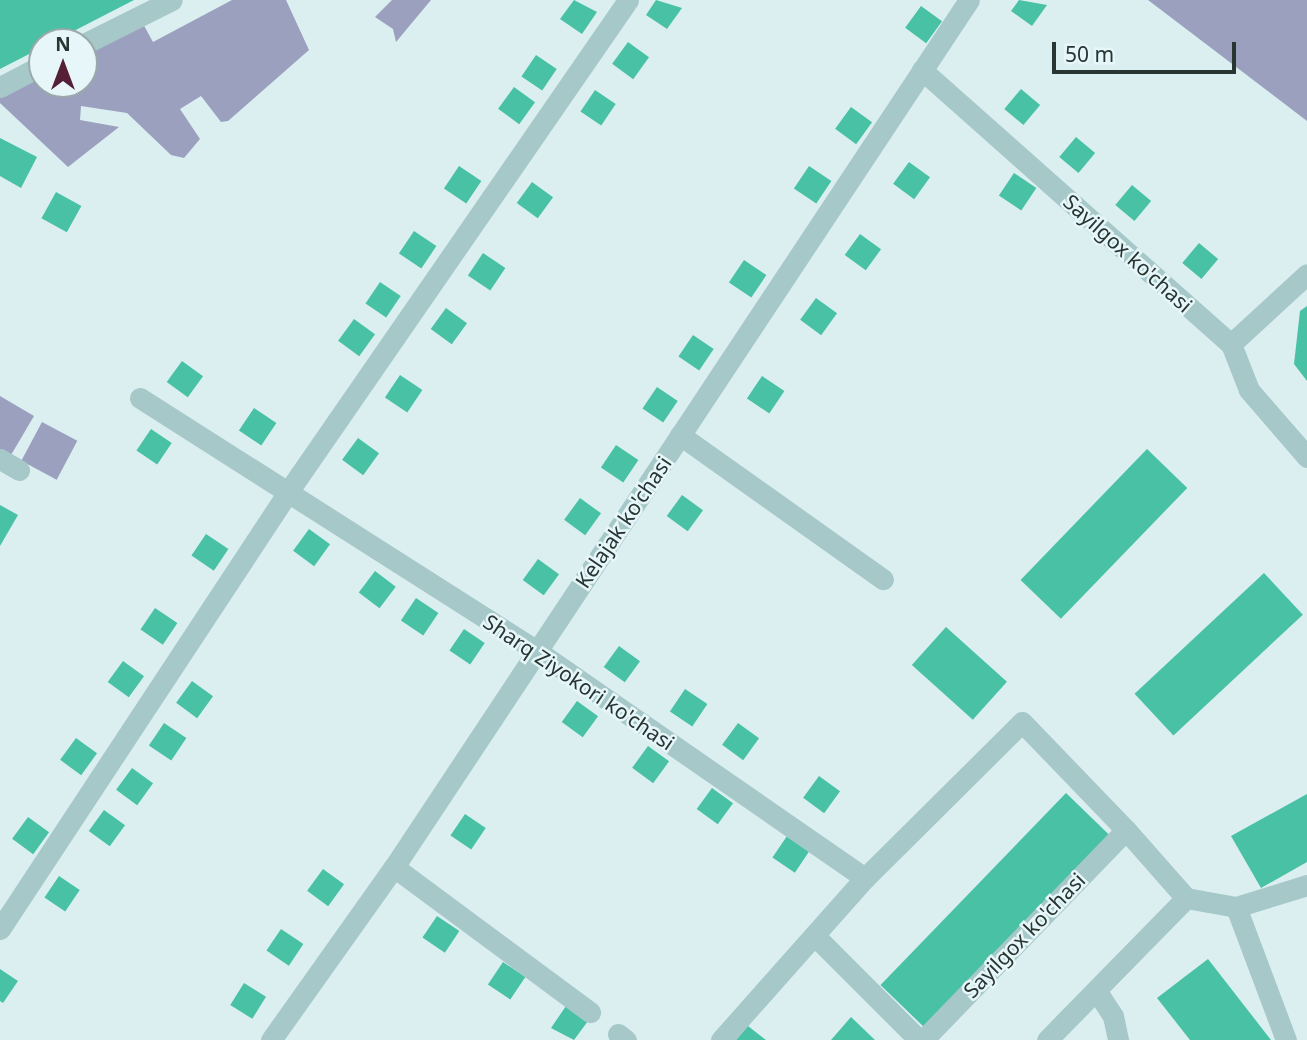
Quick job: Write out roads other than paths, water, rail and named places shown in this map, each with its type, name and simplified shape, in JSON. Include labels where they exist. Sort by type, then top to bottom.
[{"type":"street","points":[[98,37],[172,0]]},
{"type":"street","points":[[0,929],[288,492],[628,0]]},
{"type":"street","name":"Kelajak ko'chasi","points":[[271,1040],[394,867],[969,0]]},
{"type":"street","name":"Sayilgox ko'chasi","points":[[922,71],[1231,344],[1249,390],[1307,457]]},
{"type":"street","points":[[0,87],[28,72]]},
{"type":"street","points":[[1231,344],[1307,274]]},
{"type":"street","name":"Sharq Ziyokori ko'chasi","points":[[141,398],[537,651],[865,878]]},
{"type":"street","points":[[680,435],[883,579]]},
{"type":"street","points":[[721,1040],[865,878],[1022,722],[1126,830],[1186,898],[1237,907],[1307,885]]},
{"type":"street","name":"Sayilgox ko'chasi","points":[[921,1040],[1126,830]]},
{"type":"street","points":[[394,867],[590,1013]]},
{"type":"street","points":[[1047,1040],[1186,898]]},
{"type":"street","points":[[1237,907],[1286,1040]]},
{"type":"street","points":[[814,936],[921,1040]]},
{"type":"street","points":[[1096,990],[1113,1016],[1118,1040]]}]
